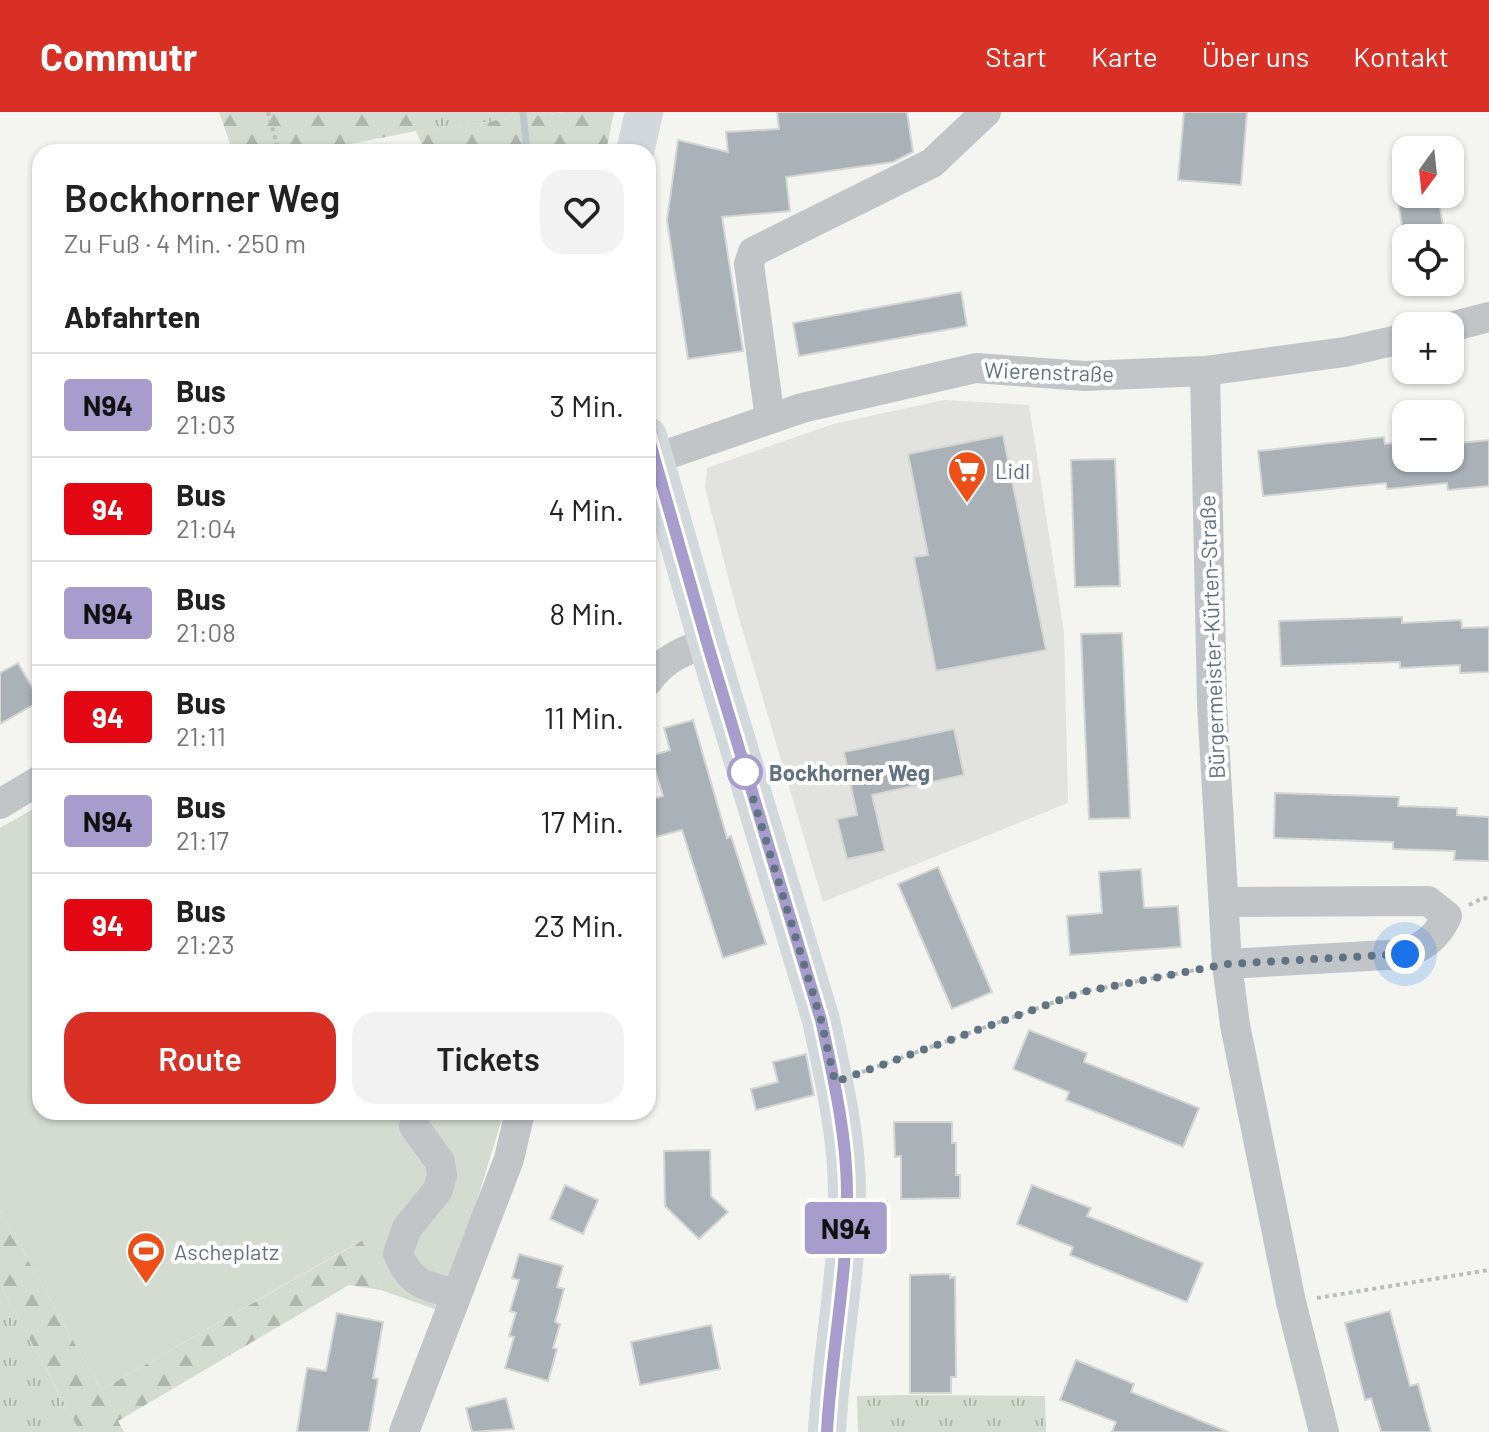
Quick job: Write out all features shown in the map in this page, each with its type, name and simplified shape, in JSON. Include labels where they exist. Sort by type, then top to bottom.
[{"type":"main road","points":[[637,144],[644,112]]},
{"type":"main road","points":[[657,503],[707,642],[821,1020],[835,1082],[843,1134],[847,1200],[827,1432]]},
{"type":"street","points":[[770,419],[749,264],[753,252],[932,163],[986,112]]},
{"type":"street","points":[[1464,323],[1489,317]]},
{"type":"street","name":"Wierenstraße","points":[[656,447],[976,368],[1084,376],[1205,371],[1345,352],[1392,341]]},
{"type":"street","name":"Bürgermeister-Kürten-Straße","points":[[1205,371],[1212,703],[1227,964],[1235,1025],[1291,1302],[1324,1432]]},
{"type":"street","points":[[656,670],[673,655],[707,642]]},
{"type":"street","points":[[0,804],[32,785]]},
{"type":"street","points":[[1224,902],[1428,901],[1447,916],[1438,934],[1425,946],[1405,954],[1227,964]]},
{"type":"street","points":[[404,1432],[509,1159],[518,1120]]},
{"type":"street","points":[[414,1126],[440,1162],[442,1175],[438,1190],[407,1228],[398,1253],[411,1277],[425,1286],[457,1294]]},
{"type":"path","points":[[268,112],[277,144]]},
{"type":"path","points":[[835,1082],[1082,992],[1227,964]]},
{"type":"path","points":[[1291,1302],[1489,1270]]},
{"type":"shaded area","points":[[944,400],[1029,405],[1064,632],[1068,803],[823,902],[737,611],[705,488],[707,468],[833,424]]},
{"type":"green space","points":[[219,112],[409,112],[417,131],[564,112],[614,112],[608,144],[422,144],[416,131],[350,144],[230,144]]},
{"type":"green space","points":[[409,112],[564,112],[417,131]]},
{"type":"green space","points":[[32,810],[32,1120],[502,1120],[443,1312],[381,1290],[362,1240],[101,1390],[0,1210],[0,828]]},
{"type":"green space","points":[[0,1210],[101,1390],[363,1240],[381,1290],[349,1285],[118,1421],[124,1432],[80,1432],[0,1284]]},
{"type":"green space","points":[[0,1284],[80,1432],[0,1432]]},
{"type":"green space","points":[[857,1396],[1045,1396],[1046,1432],[858,1432]]},
{"type":"building","points":[[777,112],[907,112],[913,152],[893,162],[786,177],[790,211],[722,217],[743,351],[688,359],[667,220],[678,140],[728,152],[726,132],[779,129]]},
{"type":"building","points":[[1184,112],[1247,112],[1241,185],[1178,180]]},
{"type":"building","points":[[1399,208],[1440,208],[1443,224],[1402,224]]},
{"type":"building","points":[[961,292],[967,326],[799,356],[793,323]]},
{"type":"building","name":"Lidl","points":[[1003,435],[1046,650],[936,671],[914,557],[928,555],[908,454]]},
{"type":"building","points":[[1384,437],[1385,444],[1392,443],[1392,472],[1464,472],[1464,443],[1489,440],[1489,486],[1448,490],[1447,483],[1387,489],[1386,483],[1263,496],[1258,451]]},
{"type":"building","points":[[1115,459],[1120,586],[1075,587],[1071,460]]},
{"type":"building","points":[[1402,617],[1402,623],[1461,620],[1462,628],[1489,627],[1489,672],[1460,673],[1460,665],[1400,668],[1400,662],[1281,666],[1279,621]]},
{"type":"building","points":[[1122,633],[1130,818],[1089,819],[1081,634]]},
{"type":"building","points":[[18,663],[32,687],[32,706],[0,724],[0,673]]},
{"type":"building","points":[[693,720],[727,838],[731,836],[766,944],[723,958],[682,830],[656,837],[656,798],[663,796],[656,773],[656,754],[670,750],[664,728]]},
{"type":"building","points":[[954,729],[964,775],[872,795],[885,851],[847,859],[837,819],[857,815],[844,752]]},
{"type":"building","points":[[1275,793],[1399,797],[1398,806],[1457,808],[1457,815],[1489,817],[1489,861],[1454,860],[1455,851],[1393,849],[1393,842],[1274,838]]},
{"type":"building","points":[[938,867],[992,992],[952,1009],[898,884]]},
{"type":"building","points":[[1141,869],[1144,908],[1178,906],[1181,947],[1070,955],[1067,916],[1102,913],[1099,872]]},
{"type":"building","points":[[1029,1030],[1087,1053],[1084,1062],[1199,1108],[1183,1147],[1066,1100],[1069,1092],[1013,1069]]},
{"type":"building","points":[[806,1054],[814,1095],[756,1110],[751,1089],[778,1082],[773,1062]]},
{"type":"building","points":[[894,1122],[952,1122],[952,1143],[956,1143],[956,1175],[960,1175],[960,1198],[901,1199],[901,1156],[895,1157]]},
{"type":"building","points":[[710,1150],[711,1196],[728,1212],[699,1239],[665,1206],[664,1151]]},
{"type":"building","points":[[565,1185],[598,1200],[583,1234],[550,1219]]},
{"type":"building","points":[[1032,1185],[1091,1208],[1087,1216],[1203,1263],[1187,1302],[1070,1255],[1073,1247],[1017,1224]]},
{"type":"building","points":[[519,1254],[563,1266],[557,1287],[564,1289],[555,1322],[560,1324],[553,1348],[557,1349],[548,1381],[505,1368],[514,1337],[509,1336],[516,1313],[510,1311],[519,1280],[512,1278]]},
{"type":"building","points":[[950,1274],[950,1278],[955,1277],[956,1377],[951,1377],[951,1393],[910,1393],[910,1275]]},
{"type":"building","points":[[1390,1311],[1410,1386],[1418,1384],[1431,1432],[1381,1432],[1371,1398],[1365,1400],[1345,1323]]},
{"type":"building","points":[[337,1313],[383,1322],[373,1378],[378,1379],[369,1432],[297,1432],[307,1368],[326,1371]]},
{"type":"building","points":[[711,1325],[720,1369],[640,1385],[631,1342]]},
{"type":"building","points":[[1076,1360],[1134,1384],[1131,1392],[1228,1432],[1112,1432],[1116,1422],[1060,1400]]},
{"type":"building","points":[[506,1398],[514,1429],[472,1432],[466,1408]]},
{"type":"waterway","points":[[523,112],[526,144]]},
{"type":"bus line","name":"N94","points":[[656,465],[821,1020],[835,1082],[843,1134],[847,1200],[827,1432]]},
{"type":"place","name":"Lidl","points":[[967,504]]},
{"type":"place","name":"Bockhorner Weg","points":[[745,772]]},
{"type":"place","name":"Ascheplatz","points":[[146,1285]]},
{"type":"route","points":[[745,772],[821,1020],[835,1082],[1082,992],[1227,964],[1405,954]]}]
